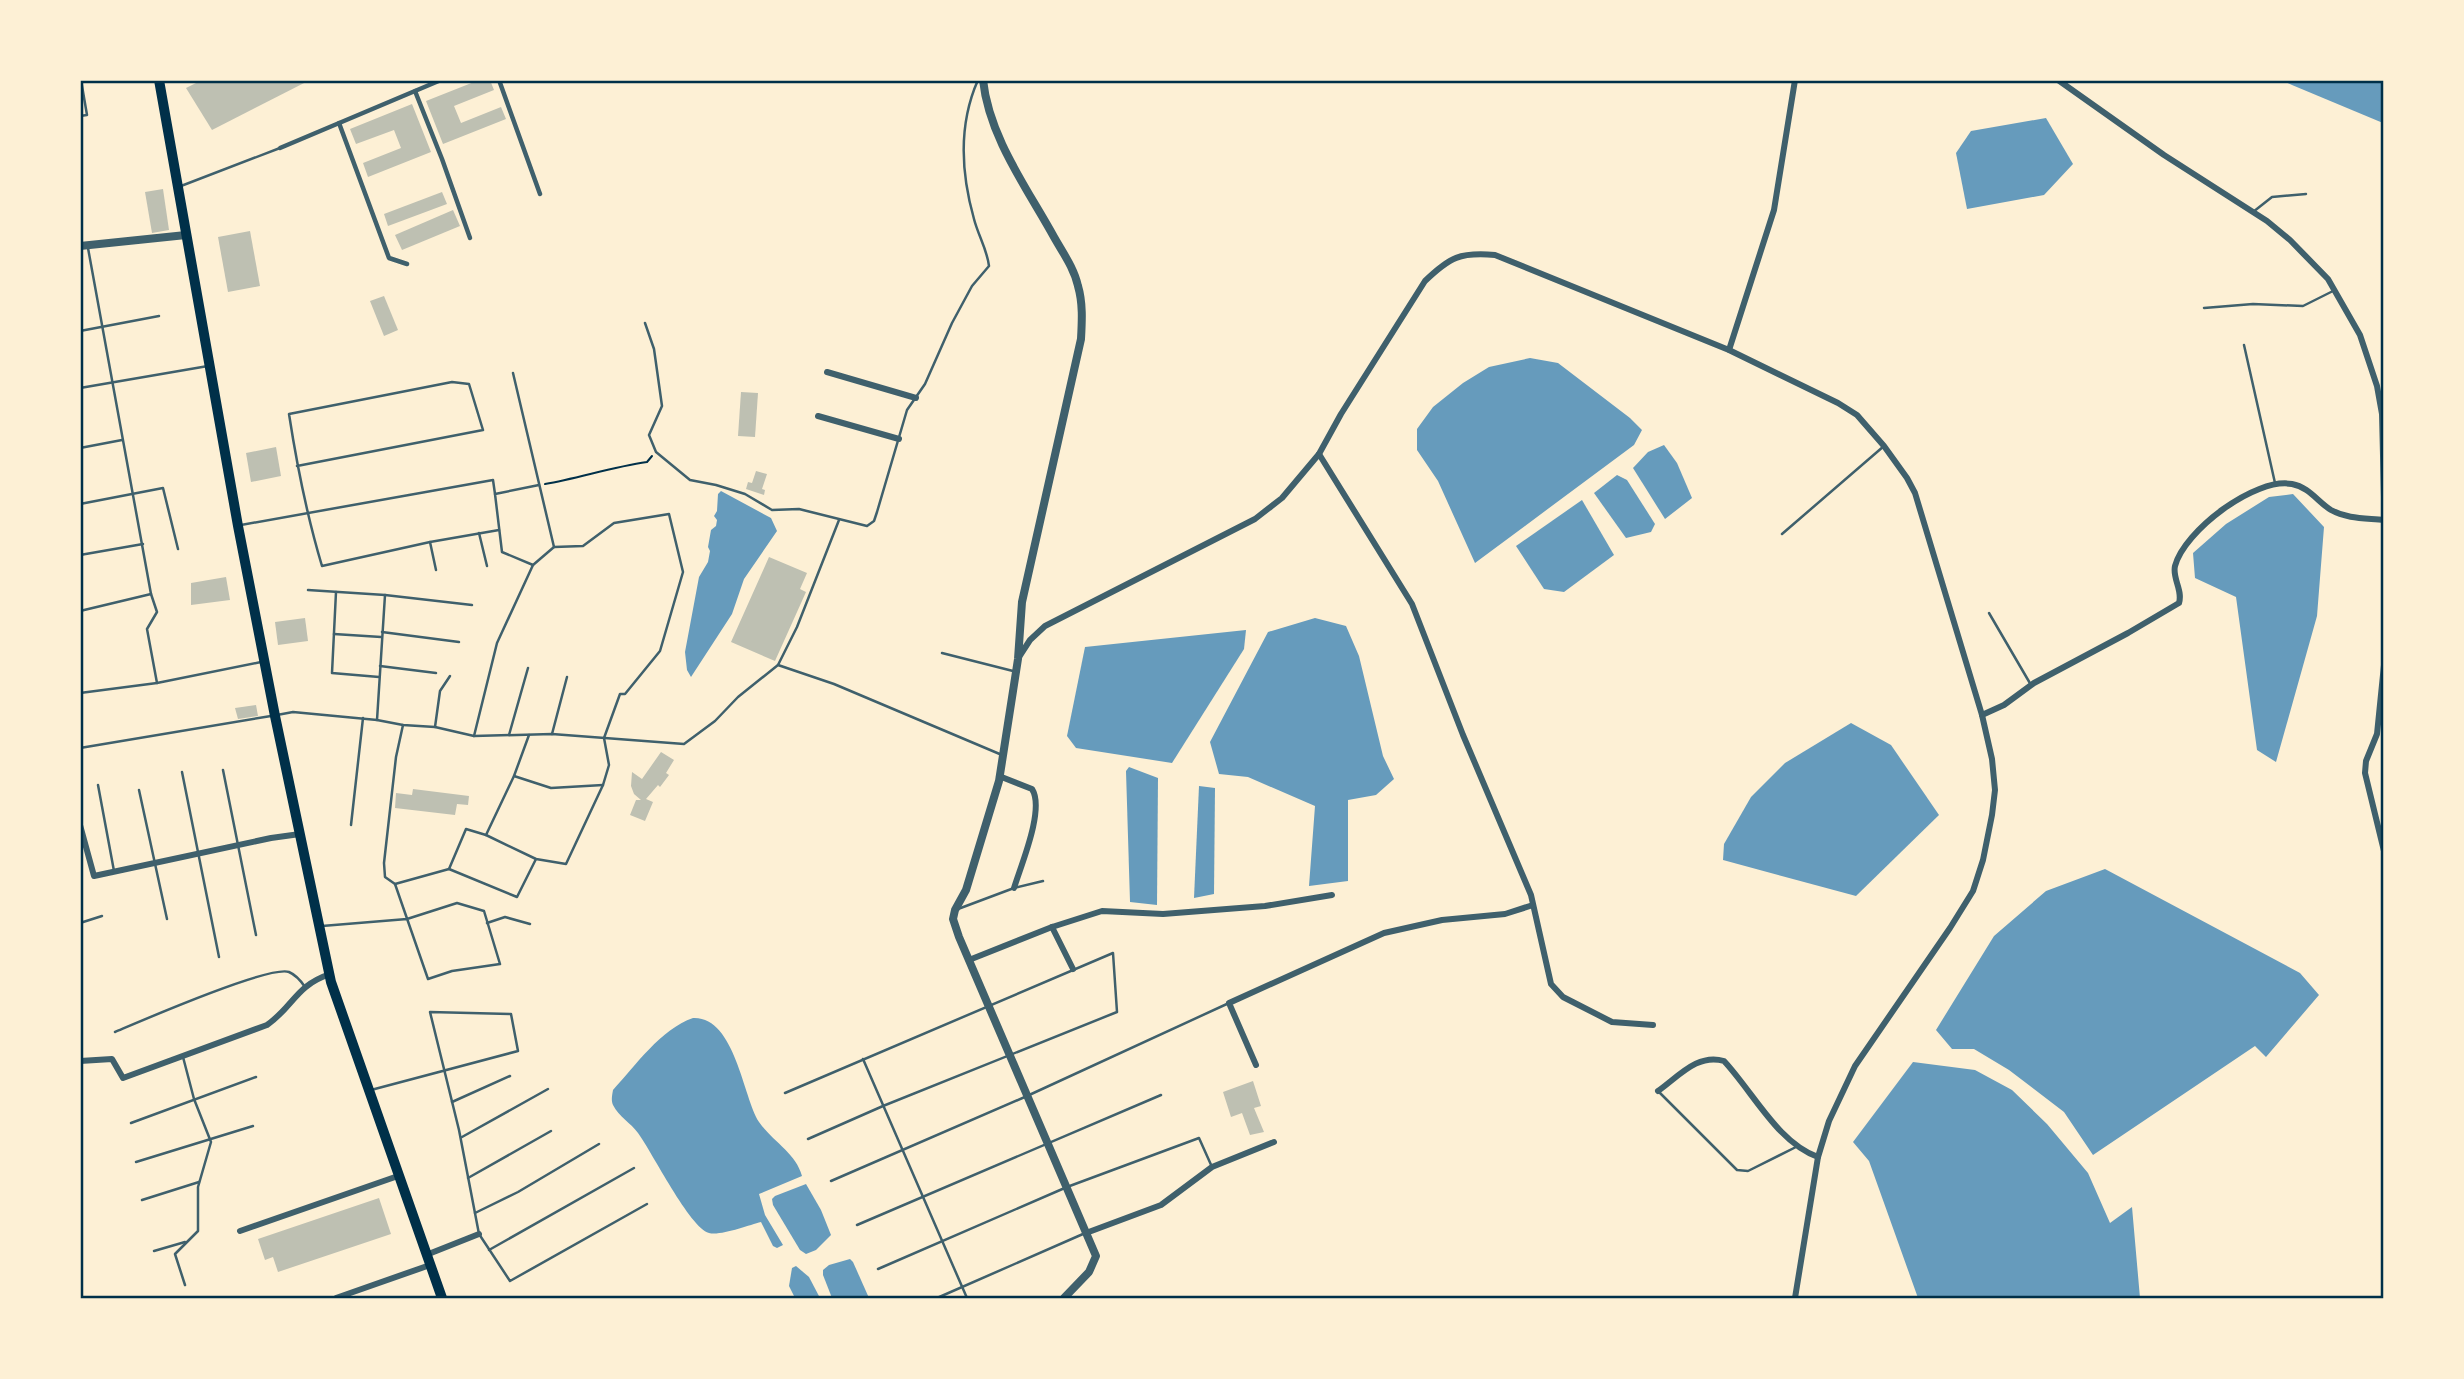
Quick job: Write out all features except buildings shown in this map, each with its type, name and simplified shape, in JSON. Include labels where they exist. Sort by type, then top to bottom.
[{"type":"main road","points":[[159,80],[238,526],[330,974],[368,1091],[442,1298]]},
{"type":"street","points":[[279,148],[441,80]]},
{"type":"street","points":[[499,80],[540,194]]},
{"type":"street","points":[[984,80],[985,100],[993,123],[1076,277],[1083,312],[1081,340],[1022,602],[1018,659],[999,776],[966,890],[953,919],[1096,1256],[1093,1265],[1064,1298]]},
{"type":"street","points":[[1729,350],[1774,210],[1795,80]]},
{"type":"street","points":[[2058,80],[2253,212],[2290,240],[2336,290],[2360,335],[2376,386],[2382,414],[2384,497]]},
{"type":"street","points":[[415,91],[470,238]]},
{"type":"street","points":[[339,123],[389,258],[407,264]]},
{"type":"street","points":[[84,245],[186,235]]},
{"type":"street","points":[[1018,659],[1030,640],[1045,626],[1255,519],[1282,498],[1319,454],[1341,414],[1425,281],[1441,265],[1454,257],[1468,254],[1495,255],[1729,350],[1838,402],[1857,415],[1884,446],[1907,478],[1914,493],[1982,715],[1992,759],[1995,790],[1983,860],[1973,891],[1856,1066],[1829,1121],[1818,1157],[1795,1298]]},
{"type":"street","points":[[827,372],[916,398]]},
{"type":"street","points":[[818,416],[899,439]]},
{"type":"street","points":[[1319,454],[1412,604],[1463,735],[1525,878],[1551,984],[1563,997],[1612,1022],[1653,1025]]},
{"type":"street","points":[[1982,715],[2004,705],[2031,685],[2179,603],[2181,597],[2174,569],[2191,539],[2205,522],[2255,491],[2275,483],[2294,484],[2316,496],[2328,509],[2344,516],[2384,520]]},
{"type":"street","points":[[2384,665],[2376,734],[2366,761],[2365,773],[2384,851]]},
{"type":"street","points":[[999,776],[1032,789],[1036,802],[1034,819],[1014,888]]},
{"type":"street","points":[[80,825],[94,876],[300,834]]},
{"type":"street","points":[[969,960],[1052,927],[1102,911],[1163,914],[1265,906],[1332,895]]},
{"type":"street","points":[[1256,1065],[1229,1003],[1384,933],[1442,920],[1505,914],[1533,905]]},
{"type":"street","points":[[1052,927],[1073,969]]},
{"type":"street","points":[[80,1062],[113,1059],[123,1078],[267,1025],[282,1015],[305,987],[330,974]]},
{"type":"street","points":[[1658,1091],[1702,1059],[1724,1061],[1796,1147],[1818,1157]]},
{"type":"street","points":[[1086,1233],[1161,1205],[1212,1167],[1274,1142]]},
{"type":"street","points":[[240,1231],[398,1176]]},
{"type":"street","points":[[426,1255],[479,1234]]},
{"type":"street","points":[[336,1298],[430,1265]]},
{"type":"lane","points":[[80,117],[87,115],[81,80]]},
{"type":"lane","points":[[645,323],[654,349],[662,406],[649,435],[656,452],[690,480],[745,494],[772,510],[799,509],[867,526],[874,521],[907,410],[925,384],[972,286],[989,266],[988,255],[975,222],[963,164],[969,101],[978,80]]},
{"type":"lane","points":[[178,187],[279,148]]},
{"type":"lane","points":[[2253,212],[2272,197],[2306,194]]},
{"type":"lane","points":[[84,245],[102,327],[151,594],[157,612],[147,629],[157,682]]},
{"type":"lane","points":[[2204,308],[2253,304],[2303,306],[2336,290]]},
{"type":"lane","points":[[80,331],[159,316]]},
{"type":"lane","points":[[2244,345],[2275,483]]},
{"type":"lane","points":[[80,388],[211,366]]},
{"type":"lane","points":[[513,373],[554,547]]},
{"type":"lane","points":[[298,466],[483,430],[469,384],[452,382],[289,414],[298,466],[307,515],[322,566],[499,530]]},
{"type":"lane","points":[[80,448],[122,439]]},
{"type":"lane","points":[[1782,534],[1884,446]]},
{"type":"lane","points":[[238,526],[493,480],[502,552],[533,565]]},
{"type":"lane","points":[[495,494],[540,485]]},
{"type":"lane","points":[[80,504],[163,488],[178,549]]},
{"type":"lane","points":[[449,869],[466,830],[486,835],[536,859],[566,864],[603,785],[609,765],[604,738],[620,694],[625,694],[660,651],[683,572],[669,514],[614,523],[583,546],[554,547],[533,565],[497,643],[474,736]]},
{"type":"lane","points":[[80,748],[293,712],[435,727],[474,736],[552,734],[684,744],[715,721],[738,697],[778,665],[797,627],[839,520]]},
{"type":"lane","points":[[479,533],[487,566]]},
{"type":"lane","points":[[430,542],[436,570]]},
{"type":"lane","points":[[80,555],[143,544]]},
{"type":"lane","points":[[308,590],[472,605]]},
{"type":"lane","points":[[336,592],[332,673],[379,677]]},
{"type":"lane","points":[[80,611],[151,594]]},
{"type":"lane","points":[[377,720],[385,595]]},
{"type":"lane","points":[[1989,613],[2031,685]]},
{"type":"lane","points":[[382,632],[459,642]]},
{"type":"lane","points":[[334,634],[381,637]]},
{"type":"lane","points":[[942,653],[1016,672]]},
{"type":"lane","points":[[80,693],[157,682],[264,661]]},
{"type":"lane","points":[[778,665],[834,684],[1002,755]]},
{"type":"lane","points":[[380,666],[436,673]]},
{"type":"lane","points":[[509,735],[528,668]]},
{"type":"lane","points":[[435,727],[440,691],[450,676]]},
{"type":"lane","points":[[552,734],[567,677]]},
{"type":"lane","points":[[351,825],[363,718]]},
{"type":"lane","points":[[319,926],[407,919],[457,903],[484,911],[500,964],[452,971],[428,979],[407,919],[395,884],[385,877],[384,863],[396,757],[403,725]]},
{"type":"lane","points":[[486,835],[514,776],[529,735]]},
{"type":"lane","points":[[223,770],[256,935]]},
{"type":"lane","points":[[182,772],[219,957]]},
{"type":"lane","points":[[514,776],[551,788],[603,785]]},
{"type":"lane","points":[[98,785],[114,871]]},
{"type":"lane","points":[[139,790],[167,919]]},
{"type":"lane","points":[[395,884],[449,869],[517,897],[536,859]]},
{"type":"lane","points":[[955,910],[1014,888],[1043,881]]},
{"type":"lane","points":[[80,923],[103,916]]},
{"type":"lane","points":[[487,923],[505,917],[530,924]]},
{"type":"lane","points":[[785,1093],[988,1004],[1113,953],[1117,1012],[808,1139]]},
{"type":"lane","points":[[115,1032],[274,971],[288,971],[305,987]]},
{"type":"lane","points":[[831,1181],[1027,1097],[1229,1003]]},
{"type":"lane","points":[[368,1091],[444,1072],[518,1051],[511,1014],[430,1012],[444,1072],[461,1138],[479,1234],[510,1281],[647,1204]]},
{"type":"lane","points":[[183,1056],[194,1099],[211,1142],[200,1182],[198,1231],[175,1254],[185,1285]]},
{"type":"lane","points":[[863,1059],[967,1298]]},
{"type":"lane","points":[[452,1102],[510,1076]]},
{"type":"lane","points":[[131,1123],[256,1077]]},
{"type":"lane","points":[[461,1138],[548,1089]]},
{"type":"lane","points":[[1658,1091],[1737,1170],[1748,1171],[1796,1147]]},
{"type":"lane","points":[[857,1225],[1161,1095]]},
{"type":"lane","points":[[136,1162],[253,1126]]},
{"type":"lane","points":[[468,1178],[551,1131]]},
{"type":"lane","points":[[878,1269],[1067,1187],[1199,1138],[1212,1167]]},
{"type":"lane","points":[[475,1213],[518,1192],[599,1144]]},
{"type":"lane","points":[[489,1250],[634,1168]]},
{"type":"lane","points":[[142,1200],[200,1182]]},
{"type":"lane","points":[[937,1298],[1086,1233]]},
{"type":"lane","points":[[154,1251],[188,1241]]},
{"type":"path","points":[[540,485],[647,462],[656,452]]},
{"type":"water","points":[[2283,81],[2383,81],[2383,123],[2292,85]]},
{"type":"water","points":[[2046,118],[2073,164],[2044,195],[1967,209],[1956,153],[1971,131]]},
{"type":"water","points":[[1530,358],[1558,363],[1642,430],[1634,445],[1475,563],[1438,481],[1417,450],[1417,429],[1433,407],[1463,383],[1489,367]]},
{"type":"water","points":[[1664,445],[1677,463],[1692,498],[1665,519],[1633,468],[1648,452]]},
{"type":"water","points":[[1617,475],[1627,480],[1655,524],[1651,532],[1626,538],[1594,493]]},
{"type":"water","points":[[721,491],[771,518],[777,531],[744,579],[732,614],[691,677],[687,670],[685,652],[699,577],[708,562],[711,530],[716,526],[717,520],[714,516]]},
{"type":"water","points":[[2293,494],[2324,527],[2317,616],[2276,762],[2257,750],[2236,597],[2195,578],[2193,553],[2226,524],[2269,497]]},
{"type":"water","points":[[1582,500],[1614,555],[1564,592],[1544,589],[1516,546]]},
{"type":"water","points":[[1315,618],[1346,626],[1359,656],[1383,756],[1394,779],[1376,795],[1348,800],[1348,881],[1309,886],[1315,806],[1248,777],[1219,774],[1210,742],[1268,632]]},
{"type":"water","points":[[1246,630],[1244,649],[1172,763],[1076,748],[1067,736],[1085,647]]},
{"type":"water","points":[[1851,723],[1891,745],[1939,815],[1856,896],[1723,860],[1724,844],[1751,797],[1785,763]]},
{"type":"water","points":[[1129,767],[1158,778],[1157,905],[1130,902],[1126,771]]},
{"type":"water","points":[[1199,786],[1215,788],[1214,894],[1194,898]]},
{"type":"water","points":[[2105,869],[2300,973],[2319,995],[2266,1057],[2255,1046],[2093,1155],[2064,1112],[2009,1070],[1974,1049],[1952,1049],[1936,1030],[1994,936],[2046,891]]},
{"type":"water","points":[[693,1018],[707,1021],[719,1030],[728,1043],[759,1122],[795,1161],[802,1176],[759,1194],[765,1215],[783,1245],[777,1248],[773,1246],[761,1222],[714,1234],[701,1228],[682,1204],[638,1133],[613,1105],[613,1090],[659,1039]]},
{"type":"water","points":[[1913,1062],[1975,1070],[2012,1090],[2047,1124],[2088,1173],[2110,1223],[2132,1207],[2140,1298],[1918,1298],[1869,1161],[1853,1142]]},
{"type":"water","points":[[806,1184],[831,1235],[816,1250],[806,1254],[800,1250],[772,1199]]},
{"type":"water","points":[[850,1259],[869,1298],[832,1298],[823,1270],[829,1265]]},
{"type":"water","points":[[796,1266],[809,1277],[820,1298],[795,1298],[789,1286],[792,1268]]}]
